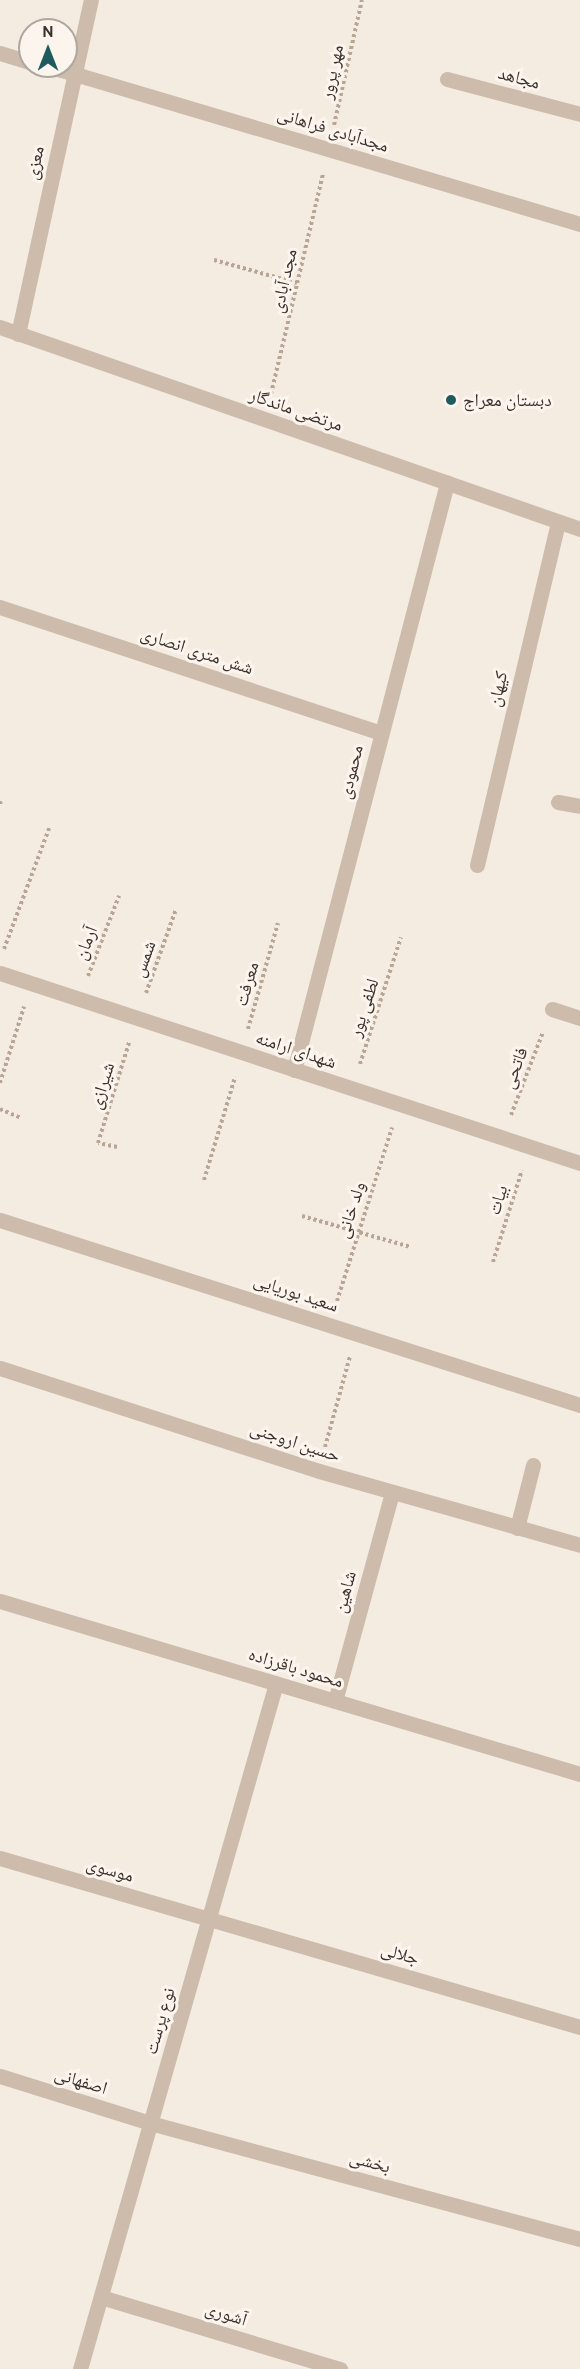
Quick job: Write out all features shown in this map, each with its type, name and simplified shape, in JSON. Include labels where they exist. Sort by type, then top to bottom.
[{"type":"street","name":"معزی","points":[[78,60],[91,0]]},
{"type":"street","points":[[0,53],[18,58]]},
{"type":"street","name":"مجدآبادی فراهانی","points":[[78,75],[580,224]]},
{"type":"street","name":"معزی","points":[[18,334],[74,78]]},
{"type":"street","name":"مجاهد","points":[[447,79],[580,114]]},
{"type":"street","name":"مرتضی ماندگار","points":[[0,327],[580,529]]},
{"type":"street","name":"محمودی","points":[[294,1070],[447,483]]},
{"type":"street","name":"کیهان","points":[[477,865],[558,522]]},
{"type":"street","name":"شش متری انصاری","points":[[0,607],[381,733]]},
{"type":"street","points":[[558,802],[580,806]]},
{"type":"street","name":"شهدای ارامنه","points":[[0,973],[580,1163]]},
{"type":"street","points":[[552,1009],[580,1018]]},
{"type":"street","name":"سعید بوریایی","points":[[0,1220],[580,1405]]},
{"type":"street","name":"حسین اروجنی","points":[[0,1368],[319,1471],[580,1545]]},
{"type":"street","points":[[517,1528],[533,1465]]},
{"type":"street","name":"شاهین","points":[[335,1701],[392,1493]]},
{"type":"street","name":"محمود باقرزاده","points":[[0,1600],[580,1774]]},
{"type":"street","name":"نوع پرست","points":[[80,2369],[276,1683]]},
{"type":"street","name":"موسوی","points":[[0,1858],[209,1919]]},
{"type":"street","name":"جلالی","points":[[209,1919],[580,2027]]},
{"type":"street","name":"اصفهانی","points":[[0,2076],[150,2123]]},
{"type":"street","name":"بخشی","points":[[150,2123],[580,2239]]},
{"type":"street","name":"آشوری","points":[[101,2297],[340,2369]]},
{"type":"path","name":"مهر پرور","points":[[329,149],[362,0]]},
{"type":"path","name":"مجد آبادی","points":[[264,420],[329,149]]},
{"type":"path","points":[[214,260],[297,283]]},
{"type":"path","points":[[0,960],[50,826]]},
{"type":"path","name":"آرمان","points":[[79,1000],[119,896]]},
{"type":"path","name":"شمس","points":[[137,1018],[176,909]]},
{"type":"path","name":"معرفت","points":[[204,1180],[278,923]]},
{"type":"path","name":"لطفی پور","points":[[352,1089],[401,936]]},
{"type":"path","points":[[0,1083],[32,984]]},
{"type":"path","name":"فاتحی","points":[[502,1137],[552,1009]]},
{"type":"path","name":"شیرازی","points":[[117,1147],[98,1143],[137,1018]]},
{"type":"path","name":"ولد خانی","points":[[329,1324],[399,1104]]},
{"type":"path","points":[[0,1109],[21,1118]]},
{"type":"path","name":"بیات","points":[[493,1262],[529,1146]]},
{"type":"path","points":[[302,1216],[411,1247]]},
{"type":"path","points":[[319,1471],[356,1332]]},
{"type":"place","name":"دبستان معراج","points":[[451,400]]}]
